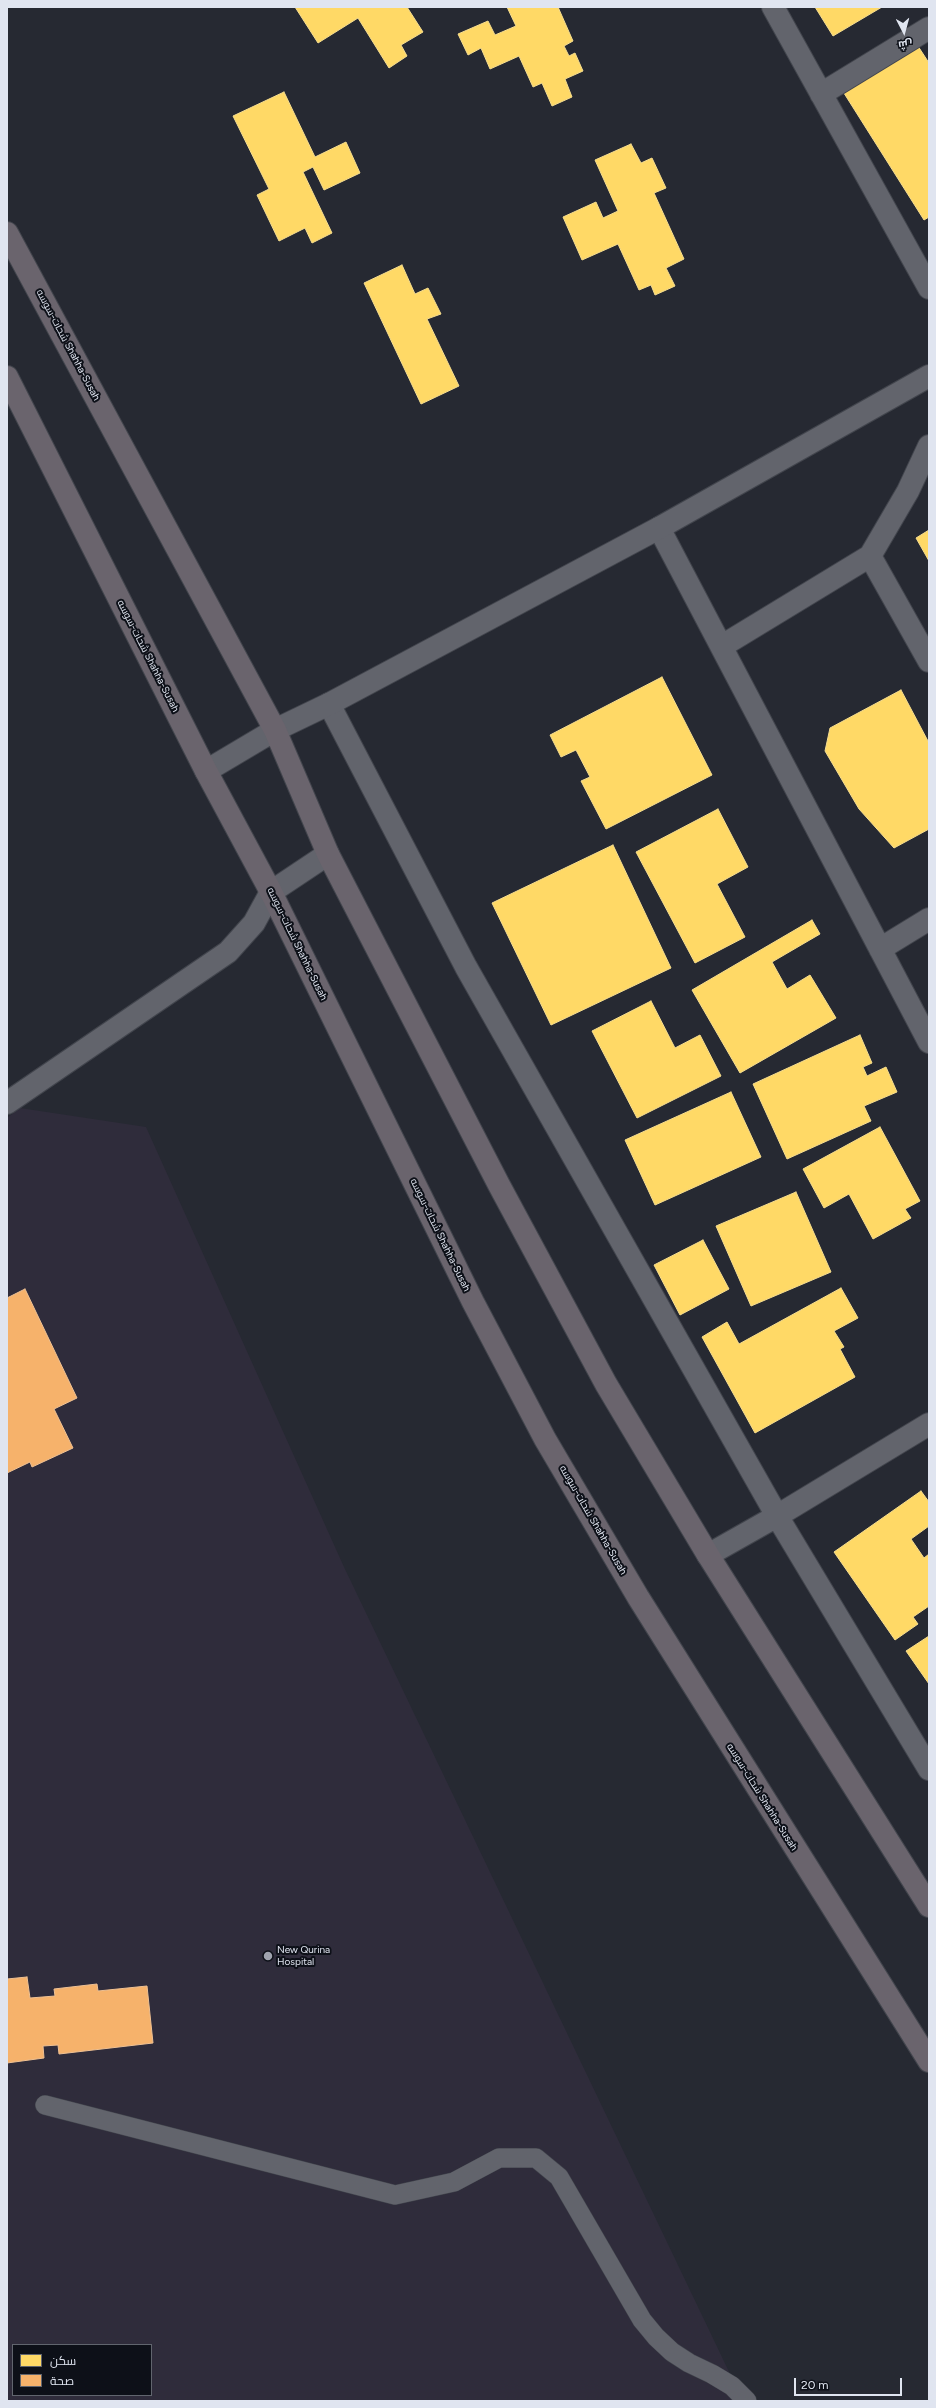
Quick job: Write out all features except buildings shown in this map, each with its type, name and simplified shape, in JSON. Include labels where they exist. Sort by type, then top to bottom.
[{"type":"main road","name":"شحات-سوسه Shahha-Susah","points":[[7,233],[275,730],[328,854],[499,1185],[595,1364],[708,1555],[929,1906]]},
{"type":"main road","name":"شحات-سوسه Shahha-Susah","points":[[7,378],[206,771],[271,892],[472,1302],[545,1439],[638,1597],[929,2061]]},
{"type":"street","points":[[773,7],[929,288]]},
{"type":"street","points":[[821,94],[929,28]]},
{"type":"street","points":[[206,771],[275,730],[329,704],[659,528],[929,376]]},
{"type":"street","points":[[722,646],[870,556],[908,491],[929,446]]},
{"type":"street","points":[[659,528],[929,1042]]},
{"type":"street","points":[[870,556],[929,661]]},
{"type":"street","points":[[329,704],[466,966],[777,1516],[929,1769]]},
{"type":"street","points":[[7,1103],[228,952],[254,923],[271,892],[328,854]]},
{"type":"street","points":[[880,949],[929,919]]},
{"type":"street","points":[[708,1555],[777,1516],[929,1424]]},
{"type":"lane","points":[[45,2105],[395,2195],[454,2182],[499,2158],[536,2158],[559,2177],[642,2320],[656,2337],[684,2360],[732,2386],[747,2401]]},
{"type":"shaded area","name":"New Qurina Hospital","points":[[20,1108],[146,1127],[344,1567],[743,2401],[7,2401],[7,1118]]},
{"type":"place","name":"New Qurina Hospital","points":[[268,1956]]}]
